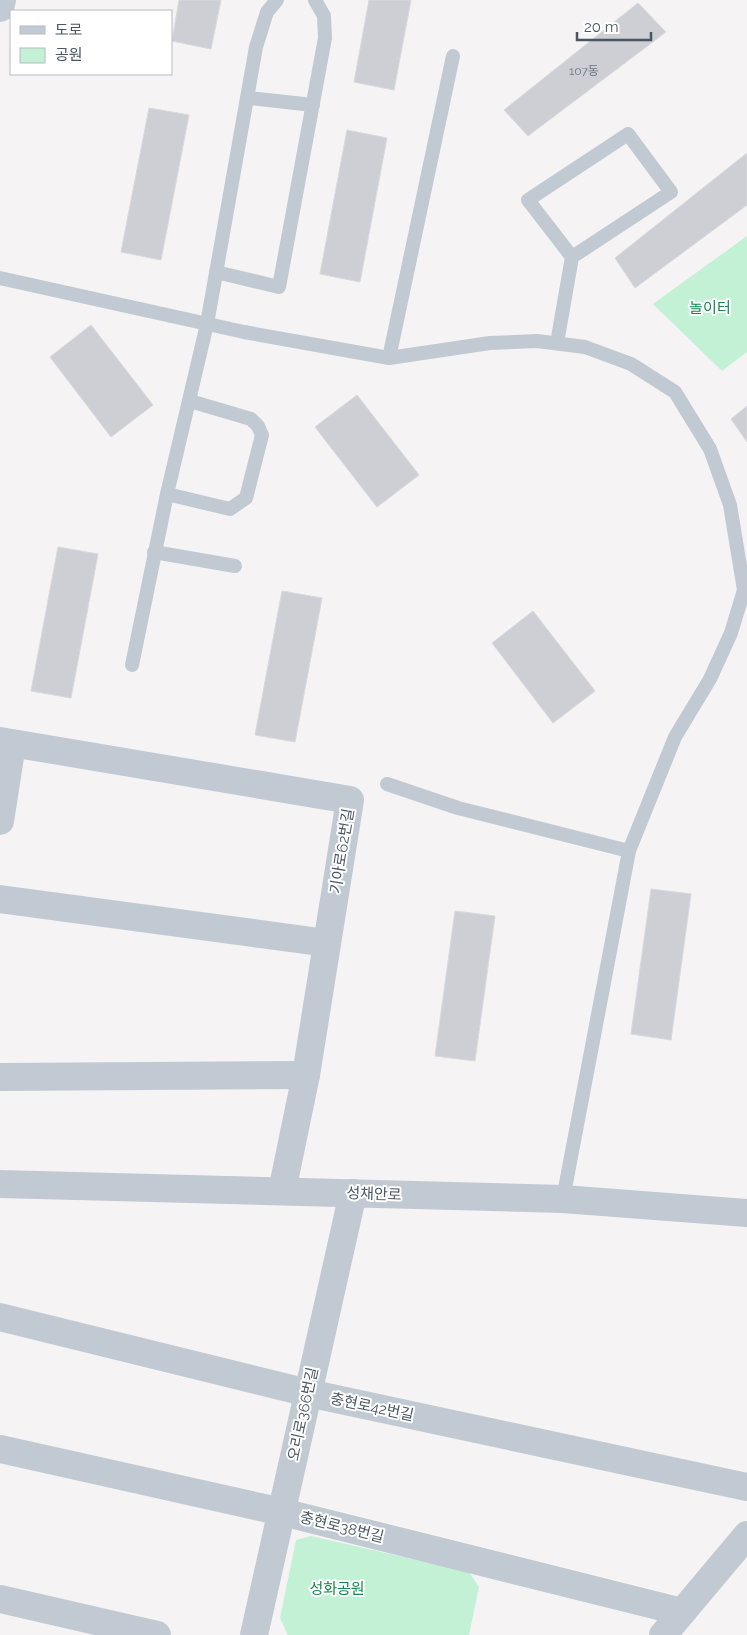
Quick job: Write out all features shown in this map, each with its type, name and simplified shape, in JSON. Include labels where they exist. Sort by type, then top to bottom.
[{"type":"main road","points":[[0,8],[2,0]]},
{"type":"street","points":[[0,821],[6,742]]},
{"type":"street","name":"기아로62번길","points":[[6,742],[350,800],[306,1075],[282,1191]]},
{"type":"street","points":[[0,898],[327,943]]},
{"type":"street","points":[[0,1078],[306,1075]]},
{"type":"street","name":"성채안로","points":[[0,1184],[563,1199],[747,1213]]},
{"type":"street","name":"오리로366번길","points":[[254,1635],[352,1193]]},
{"type":"street","name":"충현로42번길","points":[[0,1317],[308,1393],[747,1487]]},
{"type":"street","name":"충현로38번길","points":[[0,1448],[282,1512],[682,1612]]},
{"type":"street","points":[[663,1635],[747,1535]]},
{"type":"street","points":[[0,1599],[157,1635]]},
{"type":"lane","points":[[132,665],[154,552],[207,324],[249,98],[256,47],[267,12],[277,0]]},
{"type":"lane","points":[[216,272],[279,287],[325,38],[324,16],[315,0]]},
{"type":"lane","points":[[389,358],[453,56]]},
{"type":"lane","points":[[249,98],[313,105]]},
{"type":"lane","points":[[557,344],[572,257],[670,192],[628,134],[528,200],[572,257]]},
{"type":"lane","points":[[0,278],[207,324],[389,358],[490,343],[537,341],[585,347],[631,364],[675,392],[710,448],[730,505],[745,588],[731,633],[710,679],[675,738],[629,851],[563,1199]]},
{"type":"lane","points":[[167,494],[230,509],[246,498],[262,435],[258,426],[251,419],[190,401]]},
{"type":"lane","points":[[154,552],[235,566]]},
{"type":"lane","points":[[387,784],[458,808],[629,851]]},
{"type":"green space","name":"놀이터","points":[[747,236],[747,352],[722,371],[653,304]]},
{"type":"green space","name":"성화공원","points":[[311,1536],[469,1572],[479,1587],[469,1635],[288,1635],[280,1618],[296,1540]]},
{"type":"building","points":[[179,0],[221,0],[211,49],[172,41]]},
{"type":"building","points":[[369,0],[411,0],[394,90],[354,82]]},
{"type":"building","points":[[638,3],[666,32],[528,136],[504,110]]},
{"type":"building","points":[[149,108],[189,115],[161,260],[121,252]]},
{"type":"building","points":[[347,130],[387,138],[360,282],[320,274]]},
{"type":"building","points":[[747,153],[747,205],[635,288],[615,258]]},
{"type":"building","points":[[91,325],[153,405],[111,437],[50,357]]},
{"type":"building","points":[[357,395],[419,475],[377,507],[315,427]]},
{"type":"building","points":[[747,406],[747,442],[731,419]]},
{"type":"building","points":[[58,547],[98,554],[71,698],[31,691]]},
{"type":"building","points":[[282,591],[322,598],[295,742],[255,735]]},
{"type":"building","points":[[533,611],[595,691],[553,723],[492,643]]},
{"type":"building","points":[[651,889],[691,894],[671,1040],[631,1034]]},
{"type":"building","points":[[455,911],[495,916],[475,1061],[435,1056]]}]
